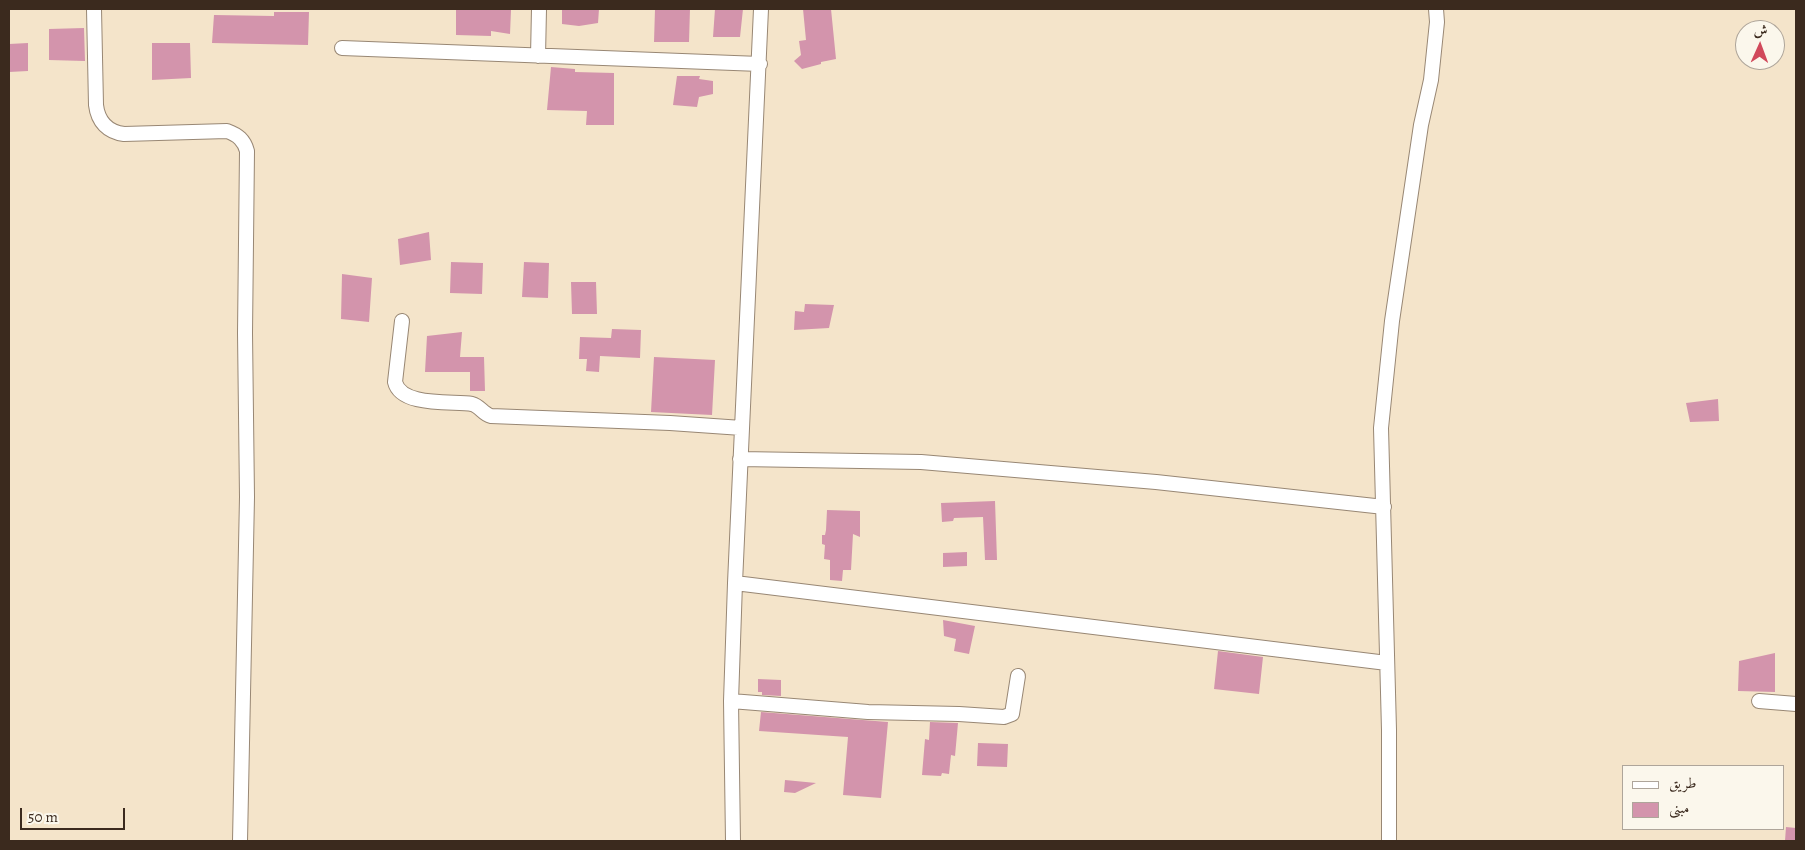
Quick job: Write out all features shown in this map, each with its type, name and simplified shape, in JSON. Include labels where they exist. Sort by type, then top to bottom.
[{"type":"street","points":[[94,9],[96,111],[104,126],[117,133],[124,134],[227,131],[238,136],[247,151],[245,333],[247,497],[240,841]]},
{"type":"street","points":[[538,56],[539,9]]},
{"type":"street","points":[[733,841],[731,700],[761,9]]},
{"type":"street","points":[[1388,841],[1387,663],[1381,428],[1391,330],[1421,125],[1431,80],[1436,9]]},
{"type":"street","points":[[342,48],[760,64]]},
{"type":"street","points":[[402,321],[395,382],[396,388],[402,394],[409,397],[428,401],[475,405],[486,415],[491,416],[670,423],[742,428]]},
{"type":"street","points":[[740,460],[921,462],[1156,482],[1384,507]]},
{"type":"street","points":[[735,583],[1387,663]]},
{"type":"street","points":[[731,700],[868,712],[1004,717],[1012,714],[1018,676]]},
{"type":"street","points":[[1759,701],[1796,704]]},
{"type":"building","points":[[456,9],[511,10],[510,34],[491,31],[491,36],[456,35]]},
{"type":"building","points":[[562,9],[599,9],[598,23],[579,26],[562,24]]},
{"type":"building","points":[[655,9],[690,9],[689,42],[654,42]]},
{"type":"building","points":[[715,9],[743,9],[740,37],[713,37]]},
{"type":"building","points":[[803,9],[831,9],[836,59],[802,69],[794,61],[801,55],[799,41],[806,40]]},
{"type":"building","points":[[274,12],[309,12],[308,45],[212,43],[214,15],[274,16]]},
{"type":"building","points":[[84,28],[85,61],[49,60],[49,29]]},
{"type":"building","points":[[28,43],[28,71],[9,72],[9,44]]},
{"type":"building","points":[[152,43],[190,43],[191,78],[152,80]]},
{"type":"building","points":[[551,67],[575,69],[575,72],[614,73],[614,125],[586,125],[587,111],[547,110]]},
{"type":"building","points":[[677,76],[700,76],[699,79],[713,81],[713,94],[699,97],[697,107],[673,105]]},
{"type":"building","points":[[429,232],[431,260],[400,265],[398,239]]},
{"type":"building","points":[[451,262],[483,263],[482,294],[450,293]]},
{"type":"building","points":[[524,262],[549,263],[548,298],[522,297]]},
{"type":"building","points":[[342,274],[372,278],[369,322],[341,319]]},
{"type":"building","points":[[571,282],[596,282],[597,314],[572,314]]},
{"type":"building","points":[[805,304],[834,305],[829,328],[794,330],[795,311],[804,312]]},
{"type":"building","points":[[612,329],[641,330],[640,358],[600,356],[599,372],[586,371],[587,359],[579,359],[580,337],[611,338]]},
{"type":"building","points":[[462,332],[460,357],[484,357],[485,391],[470,391],[470,372],[425,372],[427,336]]},
{"type":"building","points":[[654,357],[715,360],[712,415],[651,412]]},
{"type":"building","points":[[1718,399],[1719,421],[1690,422],[1686,403]]},
{"type":"building","points":[[995,501],[997,560],[985,560],[983,517],[954,518],[953,521],[942,522],[941,503]]},
{"type":"building","points":[[827,510],[860,511],[860,537],[853,534],[851,570],[843,570],[842,581],[830,580],[830,560],[824,559],[825,545],[822,544],[822,535],[825,535],[826,530]]},
{"type":"building","points":[[967,552],[967,566],[943,567],[943,553]]},
{"type":"building","points":[[943,620],[975,626],[969,654],[954,651],[956,639],[944,636]]},
{"type":"building","points":[[1218,651],[1263,657],[1259,694],[1214,689]]},
{"type":"building","points":[[1775,653],[1775,692],[1738,691],[1739,661]]},
{"type":"building","points":[[758,679],[781,680],[781,696],[762,695],[762,692],[758,692]]},
{"type":"building","points":[[761,712],[888,722],[881,798],[843,795],[848,737],[759,731]]},
{"type":"building","points":[[930,722],[958,723],[955,756],[951,755],[949,774],[942,773],[941,776],[922,775],[925,739],[929,740]]},
{"type":"building","points":[[978,743],[1008,744],[1007,767],[977,766]]},
{"type":"building","points":[[785,780],[816,783],[795,793],[784,792]]},
{"type":"building","points":[[1786,827],[1796,828],[1796,841],[1785,841]]}]
